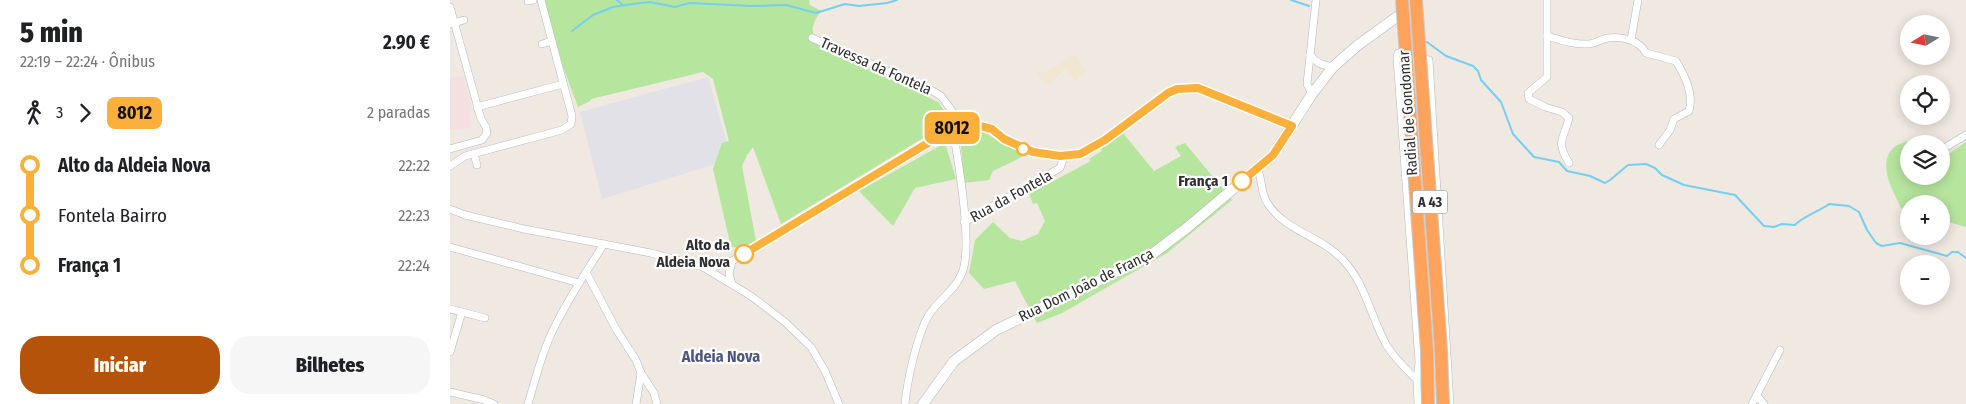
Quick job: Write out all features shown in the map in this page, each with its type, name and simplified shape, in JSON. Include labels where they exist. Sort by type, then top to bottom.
[{"type":"highway","name":"Radial de Gondomar","points":[[1402,0],[1427,351],[1428,404]]},
{"type":"highway","name":"Radial de Gondomar","points":[[1416,0],[1443,404]]},
{"type":"main road","name":"Rua Dom João de França","points":[[923,404],[954,361],[996,330],[1151,256],[1273,155],[1312,94],[1333,67],[1358,45],[1421,0]]},
{"type":"street","points":[[450,166],[454,162],[474,154],[568,128],[571,124],[572,116],[541,0]]},
{"type":"street","points":[[1312,94],[1307,84],[1316,0]]},
{"type":"street","points":[[1547,0],[1546,77],[1528,93],[1529,99],[1545,107],[1562,112],[1568,118],[1561,138],[1561,149],[1569,163]]},
{"type":"street","points":[[1631,40],[1638,0]]},
{"type":"street","points":[[450,7],[452,24],[477,107],[487,133],[485,138],[450,149]]},
{"type":"street","points":[[452,24],[464,20]]},
{"type":"street","points":[[1547,36],[1572,43],[1591,44],[1609,38],[1631,40],[1644,48],[1646,53],[1676,61],[1688,84],[1692,103],[1689,111],[1674,119],[1670,130],[1659,145]]},
{"type":"street","name":"Travessa da Fontela","points":[[812,38],[931,90],[941,96],[961,123]]},
{"type":"street","points":[[542,44],[552,42]]},
{"type":"street","points":[[1418,404],[1417,380],[1419,362],[1398,53],[1429,60],[1450,379],[1450,404]]},
{"type":"street","points":[[1310,55],[1315,62],[1323,66],[1333,67]]},
{"type":"street","points":[[477,107],[564,84]]},
{"type":"street","name":"Rua da Fontela","points":[[961,123],[964,122],[992,129],[1004,139],[1033,152],[1058,156],[1080,154],[1090,150],[1168,93],[1177,89],[1198,88],[1292,126]]},
{"type":"street","points":[[450,209],[466,216],[516,227],[651,253],[703,267],[714,267],[732,261],[961,123]]},
{"type":"street","points":[[961,123],[955,129],[964,222]]},
{"type":"street","points":[[1950,145],[1966,135]]},
{"type":"street","points":[[940,136],[950,138],[956,145]]},
{"type":"street","points":[[474,154],[477,165]]},
{"type":"street","name":"Rua da Fontela","points":[[905,404],[906,390],[926,320],[958,282],[963,272],[966,242],[964,222],[1060,168],[1063,160],[1058,156]]},
{"type":"street","points":[[1257,168],[1260,173],[1263,198],[1269,207],[1285,221],[1329,248],[1344,260],[1366,296],[1387,346],[1399,362],[1417,380],[1450,379]]},
{"type":"street","points":[[528,404],[548,342],[556,324],[604,244]]},
{"type":"street","points":[[450,247],[579,283]]},
{"type":"street","points":[[732,261],[728,274],[732,284]]},
{"type":"street","points":[[703,267],[732,284],[785,322],[811,347],[825,371],[839,404]]},
{"type":"street","points":[[586,272],[616,329],[654,393],[657,404]]},
{"type":"street","points":[[450,309],[486,318]]},
{"type":"street","points":[[450,348],[462,312]]},
{"type":"street","points":[[1752,404],[1780,350]]},
{"type":"street","points":[[636,404],[641,373]]},
{"type":"street","points":[[450,392],[494,404]]},
{"type":"street","points":[[1757,396],[1764,404]]},
{"type":"shaded area","points":[[1072,56],[1076,57],[1085,71],[1075,81],[1065,69],[1048,85],[1036,73],[1049,71]]},
{"type":"shaded area","points":[[463,76],[472,108],[469,114],[472,127],[450,130],[450,78]]},
{"type":"shaded area","points":[[708,77],[729,151],[719,163],[602,199],[580,112]]},
{"type":"green space","points":[[544,0],[809,0],[810,5],[821,11],[813,27],[813,35],[817,44],[938,102],[951,121],[781,224],[753,147],[742,166],[756,241],[741,248],[731,247],[713,169],[722,143],[729,141],[713,79],[703,72],[591,99],[578,107],[552,37]]},
{"type":"green space","points":[[981,131],[1026,155],[993,171],[989,180],[964,183],[961,146]]},
{"type":"green space","points":[[1123,133],[1154,171],[1181,156],[1175,147],[1185,143],[1232,200],[1167,253],[1062,313],[1037,323],[1015,281],[984,289],[969,273],[975,240],[993,222],[1010,238],[1022,241],[1038,234],[1045,221],[1037,203],[1033,204],[1029,194],[1091,161],[1089,159],[1102,151],[1101,149]]},
{"type":"green space","points":[[1966,142],[1966,227],[1950,223],[1950,195],[1900,195],[1900,206],[1886,170],[1888,155],[1893,148],[1900,144],[1900,185],[1950,185],[1950,153]]},
{"type":"green space","points":[[945,143],[956,179],[915,188],[893,226],[859,191]]},
{"type":"waterway","points":[[617,0],[623,5]]},
{"type":"waterway","points":[[572,31],[593,15],[613,7],[650,2],[675,7],[689,3],[751,6],[786,5],[816,13],[845,4],[859,6],[897,0]]},
{"type":"waterway","points":[[1291,0],[1309,6]]},
{"type":"waterway","points":[[1427,42],[1446,56],[1473,66],[1478,71],[1481,80],[1501,102],[1513,134],[1534,157],[1559,162],[1567,171],[1590,176],[1605,183],[1628,165],[1646,164],[1655,168],[1662,175],[1684,185],[1735,195],[1764,226],[1795,225],[1829,204],[1849,206],[1859,212],[1867,230],[1876,243],[1882,246],[1900,243],[1947,256],[1952,252],[1958,252],[1966,258]]},
{"type":"bus line","name":"8012","points":[[744,254],[961,123],[964,122],[992,129],[1004,139],[1033,152],[1053,156],[1080,154],[1105,140],[1168,93],[1177,89],[1198,88],[1292,126],[1273,155],[1242,181]]},
{"type":"place","name":"França 1","points":[[1242,181]]},
{"type":"place","name":"Alto da Aldeia Nova","points":[[744,254]]},
{"type":"district","name":"Aldeia Nova","points":[[721,356]]}]
